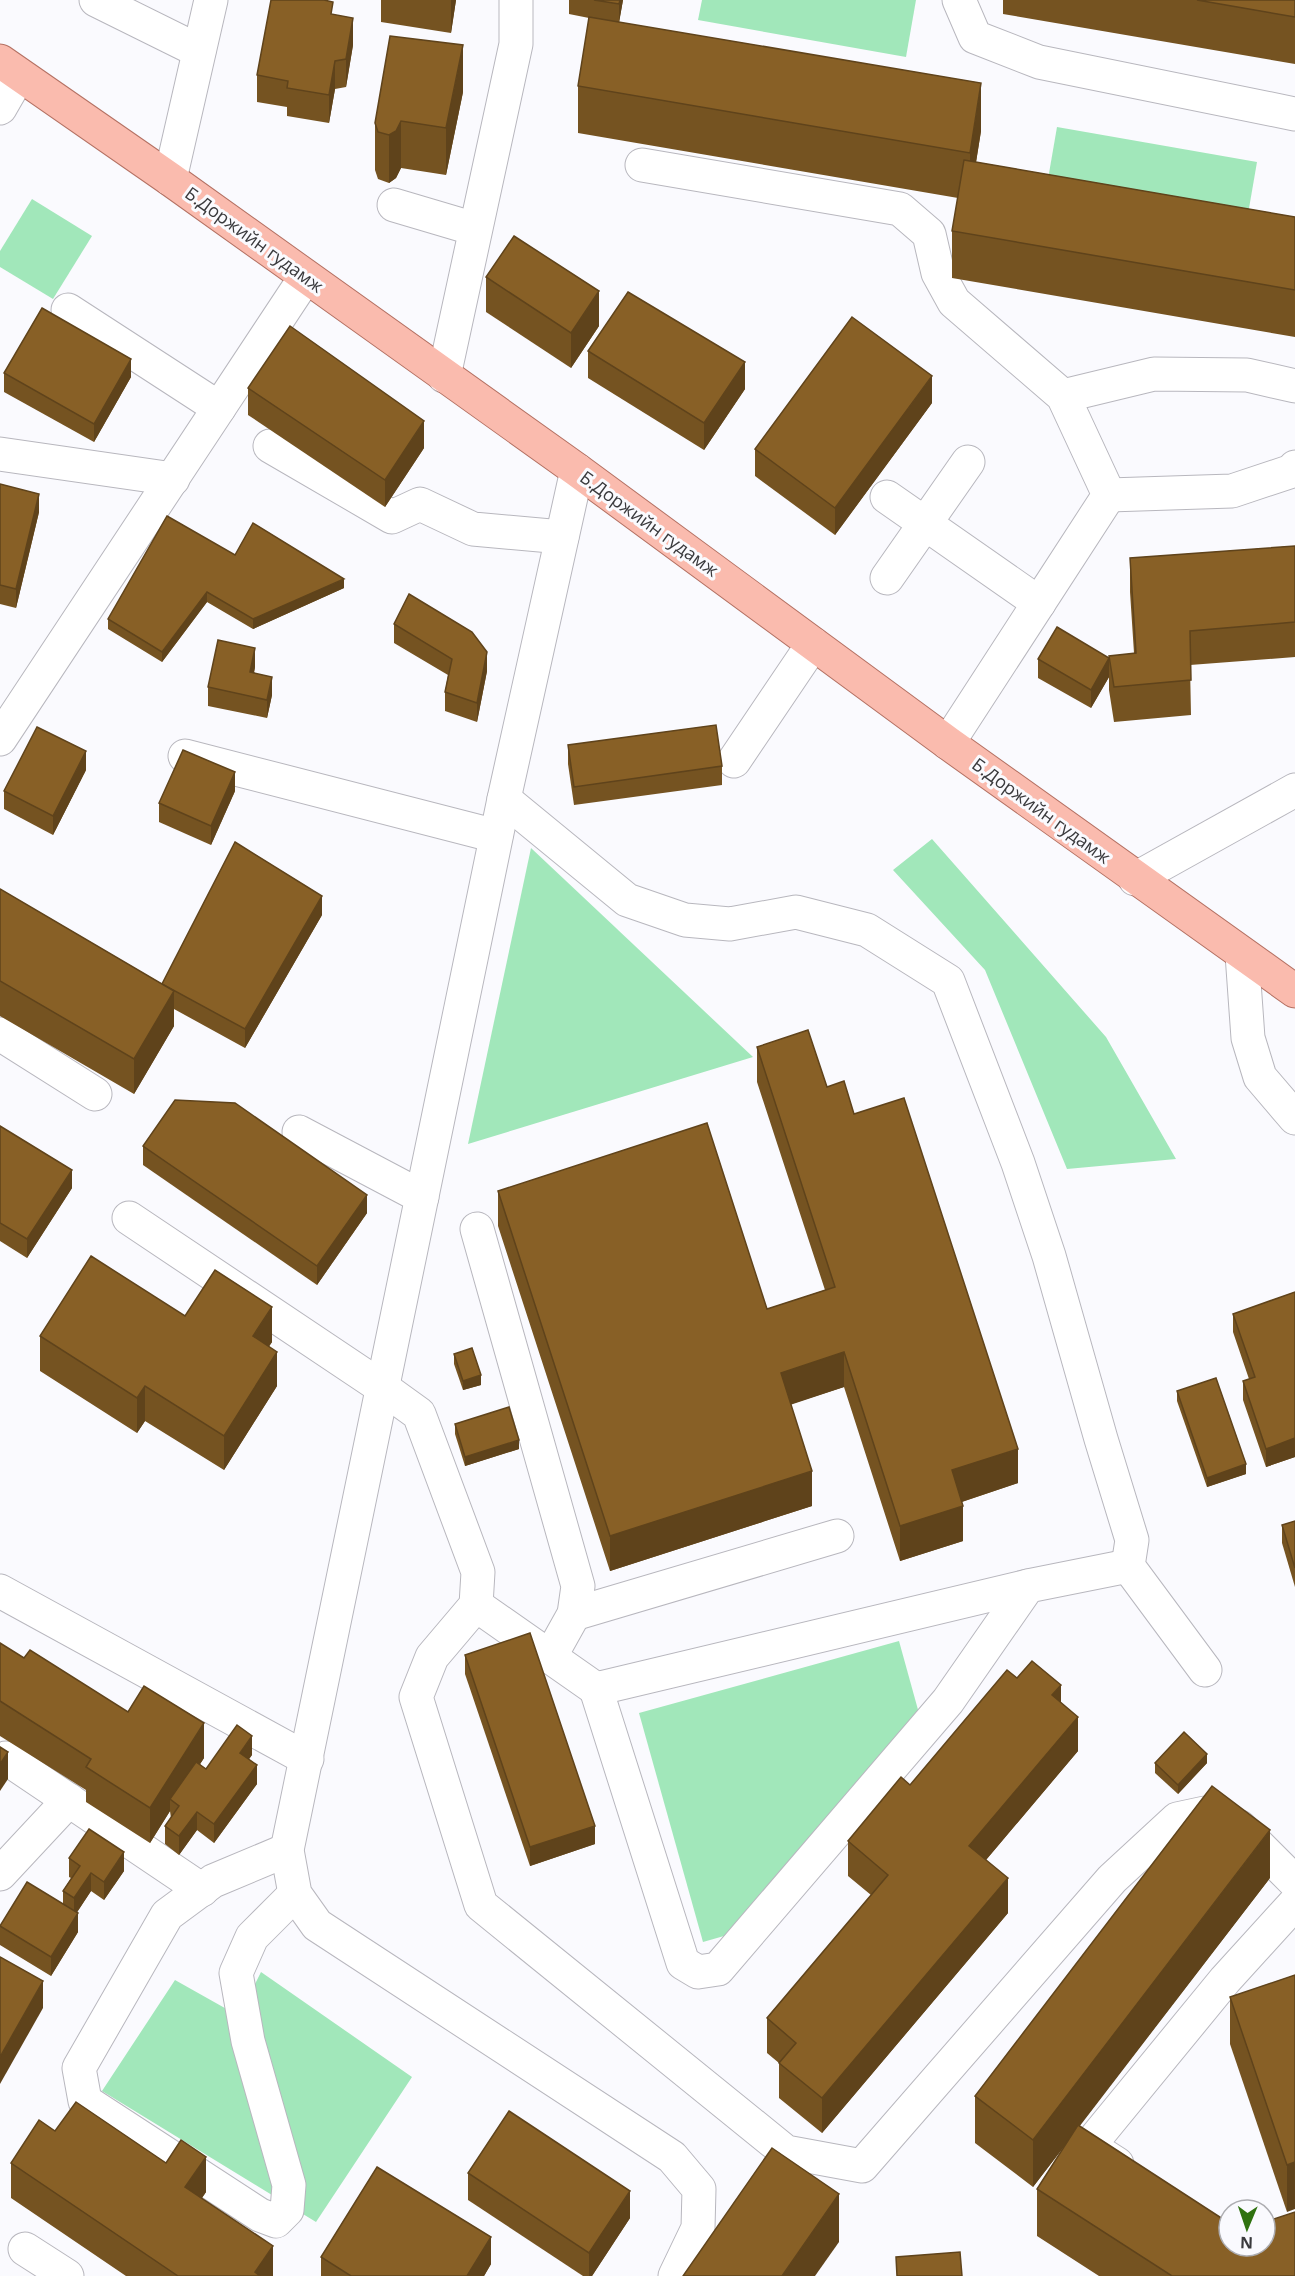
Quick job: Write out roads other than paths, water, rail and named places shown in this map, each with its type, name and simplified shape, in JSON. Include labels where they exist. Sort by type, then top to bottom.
[{"type":"main road","name":"Б.Доржийн гудамж","points":[[10,68],[170,179],[305,278],[577,470],[1135,879],[1295,991]]},
{"type":"street","points":[[96,0],[199,51]]},
{"type":"street","points":[[170,179],[211,0]]},
{"type":"street","points":[[444,376],[516,44],[516,0]]},
{"type":"street","points":[[959,0],[975,37],[1039,62],[1295,114]]},
{"type":"street","points":[[0,108],[10,68]]},
{"type":"street","points":[[642,165],[900,209],[929,234],[938,273],[954,302],[1063,396],[1109,495]]},
{"type":"street","points":[[394,205],[476,230]]},
{"type":"street","points":[[0,739],[305,278]]},
{"type":"street","points":[[68,310],[219,408]]},
{"type":"street","points":[[1063,396],[1154,374],[1247,375],[1295,386]]},
{"type":"street","points":[[270,446],[392,517],[420,504],[473,529],[562,537]]},
{"type":"street","points":[[0,454],[172,479]]},
{"type":"street","points":[[886,578],[968,462]]},
{"type":"street","points":[[1109,495],[1232,490],[1292,471],[1295,467]]},
{"type":"street","points":[[577,470],[496,836],[287,1850],[295,1894],[317,1925],[672,2157],[699,2189],[698,2228],[675,2276]]},
{"type":"street","points":[[948,743],[1109,495]]},
{"type":"street","points":[[887,497],[1039,603]]},
{"type":"street","points":[[734,761],[813,644]]},
{"type":"street","points":[[185,756],[496,836]]},
{"type":"street","points":[[1135,879],[1295,790]]},
{"type":"street","points":[[504,799],[627,900],[685,920],[730,924],[796,912],[867,930],[948,981],[1018,1163],[1049,1256],[1132,1540],[1128,1566],[1205,1670]]},
{"type":"street","points":[[1242,954],[1248,1038],[1260,1077],[1295,1118]]},
{"type":"street","points":[[0,1034],[94,1094]]},
{"type":"street","points":[[299,1132],[422,1197]]},
{"type":"street","points":[[129,1218],[419,1414],[478,1572],[476,1605],[432,1658],[416,1696],[481,1905],[786,2152],[862,2166],[1112,1879],[1177,1819],[1205,1813],[1240,1827],[1295,1882]]},
{"type":"street","points":[[477,1229],[578,1586],[574,1614],[550,1657]]},
{"type":"street","points":[[574,1614],[837,1536]]},
{"type":"street","points":[[596,1689],[1028,1586],[1128,1566]]},
{"type":"street","points":[[476,1605],[596,1689],[683,1962],[698,1972],[717,1969],[948,1701],[1028,1586]]},
{"type":"street","points":[[0,1591],[307,1759]]},
{"type":"street","points":[[6,1758],[202,1890]]},
{"type":"street","points":[[0,1874],[69,1800]]},
{"type":"street","points":[[287,1850],[213,1881],[167,1915],[79,2068],[85,2101],[260,2215],[276,2221],[288,2210],[289,2185],[248,2041],[236,1972],[252,1937],[295,1894]]},
{"type":"street","points":[[1139,2179],[1089,2146],[1208,2000],[1295,1904]]},
{"type":"street","points":[[1208,2000],[1252,1994]]},
{"type":"street","points":[[25,2249],[68,2276]]}]
